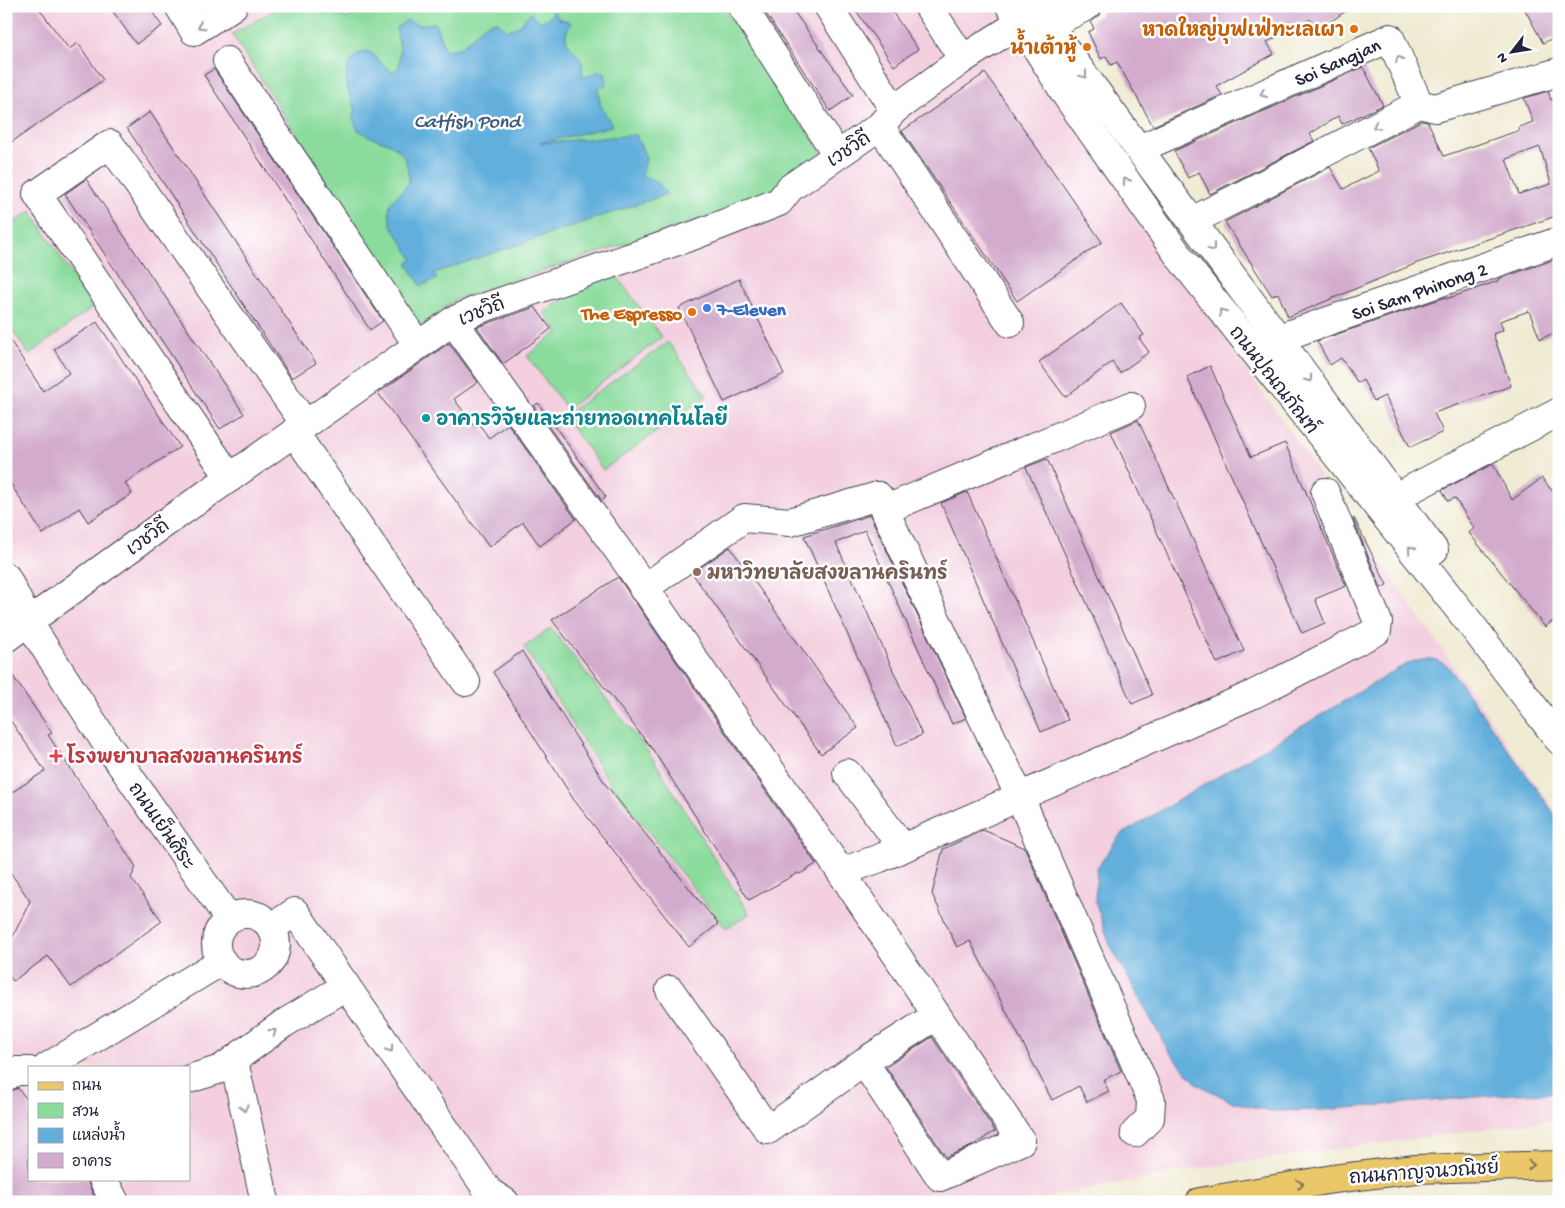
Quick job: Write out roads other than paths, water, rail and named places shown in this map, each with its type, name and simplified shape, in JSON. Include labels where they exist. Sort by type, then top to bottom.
[{"type":"main road","name":"ถนนกาญจนวณิชย์","points":[[1200,1202],[1332,1179],[1416,1169],[1559,1165]]},
{"type":"street","points":[[178,6],[194,31],[233,6]]},
{"type":"street","points":[[742,6],[837,155]]},
{"type":"street","points":[[828,6],[887,118],[1010,323]]},
{"type":"street","points":[[928,6],[963,59]]},
{"type":"street","name":"ถนนปุณณกัณฑ์","points":[[1010,6],[1038,23],[1139,149],[1492,628],[1559,708]]},
{"type":"street","points":[[1038,23],[1087,6]]},
{"type":"street","name":"เวชวิถี","points":[[6,638],[417,344],[453,321],[477,310],[695,235],[779,202],[790,188],[887,118],[963,59],[1012,28],[1038,23]]},
{"type":"street","name":"ถนนปุณณกัณฑ์","points":[[1038,23],[1068,98],[1181,259],[1473,626],[1559,740]]},
{"type":"street","name":"Soi Sangjan","points":[[1139,149],[1390,38],[1419,104]]},
{"type":"street","points":[[227,61],[417,344]]},
{"type":"street","points":[[1192,221],[1419,104],[1435,108],[1559,72]]},
{"type":"street","points":[[230,478],[37,194],[110,144],[466,682]]},
{"type":"street","name":"Soi Sam Phinong 2","points":[[1279,338],[1559,241]]},
{"type":"street","points":[[453,321],[643,588],[841,872],[1021,1141],[940,1177],[864,1062]]},
{"type":"street","points":[[878,496],[889,508],[1131,406]]},
{"type":"street","points":[[1396,497],[1559,412]]},
{"type":"street","points":[[841,872],[903,848],[1019,795],[1254,694],[1377,631],[1378,622],[1324,492]]},
{"type":"street","points":[[643,588],[744,518],[790,522],[878,496]]},
{"type":"street","points":[[878,496],[1019,795],[1151,1100],[1150,1118],[1135,1133]]},
{"type":"street","name":"ถนนเย็นศิระ","points":[[6,577],[29,623],[108,746],[229,919]]},
{"type":"street","points":[[847,773],[903,848]]},
{"type":"street","points":[[271,928],[295,912],[489,1192],[505,1202]]},
{"type":"street","points":[[247,914],[265,921],[271,928],[275,946],[274,955],[262,969],[245,974],[228,968],[222,961],[216,944],[222,926],[229,919],[247,914]]},
{"type":"street","points":[[49,1066],[222,961]]},
{"type":"street","points":[[190,1080],[221,1069],[283,1024],[346,986]]},
{"type":"street","points":[[670,990],[768,1130],[864,1062],[936,1016]]},
{"type":"street","points":[[234,1061],[265,1202]]},
{"type":"street","points":[[104,1180],[114,1202]]},
{"type":"water","name":"Catfish Pond","points":[[553,10],[559,19],[569,21],[571,24],[566,37],[569,46],[580,59],[583,75],[586,77],[600,71],[605,72],[607,85],[598,88],[600,104],[612,126],[540,143],[636,135],[646,158],[642,176],[655,180],[667,194],[434,273],[437,279],[421,286],[407,263],[413,259],[391,225],[389,212],[390,204],[409,183],[405,159],[398,149],[392,145],[359,131],[353,119],[356,109],[347,84],[346,75],[348,67],[358,54],[367,51],[392,72],[399,68],[400,49],[396,28],[407,20],[418,25],[435,23],[445,50],[460,48],[485,25],[496,21],[508,30],[519,26],[530,13],[541,22],[551,16]]},
{"type":"water","points":[[1421,659],[1434,659],[1447,665],[1559,820],[1559,1093],[1513,1094],[1323,1110],[1270,1111],[1233,1102],[1197,1084],[1168,1050],[1110,945],[1095,901],[1097,868],[1120,835],[1406,664]]},
{"type":"place","name":"หาดใหญ่บุฟเฟ่ทะเลเผา","points":[[1354,29]]},
{"type":"place","name":"น้ำเต้าหู้","points":[[1087,47]]},
{"type":"place","name":"7-Eleven","points":[[707,308]]},
{"type":"place","name":"The Espresso","points":[[692,312]]},
{"type":"place","name":"อาคารวิจัยและถ่ายทอดเทคโนโลยี","points":[[426,418]]},
{"type":"place","name":"มหาวิทยาลัยสงขลานครินทร์","points":[[697,572]]},
{"type":"place","name":"โรงพยาบาลสงขลานครินทร์","points":[[56,756]]}]
